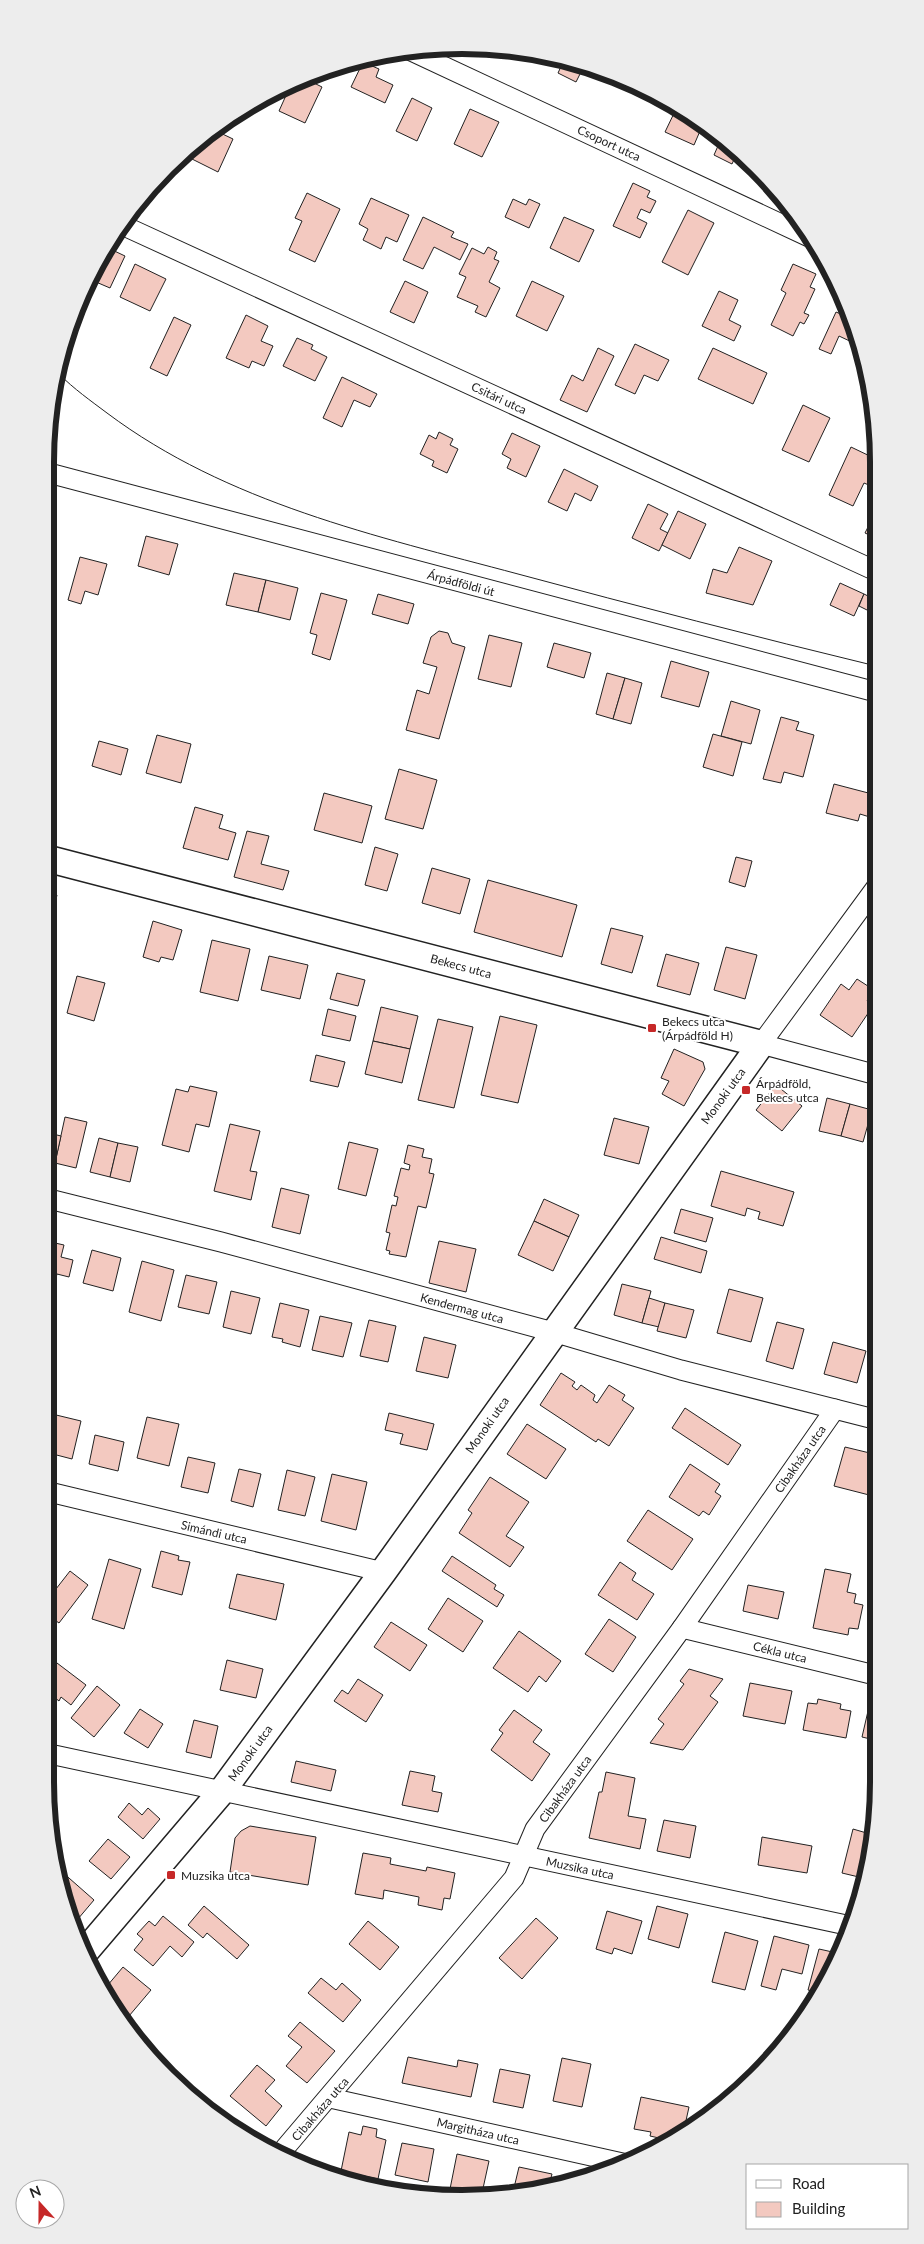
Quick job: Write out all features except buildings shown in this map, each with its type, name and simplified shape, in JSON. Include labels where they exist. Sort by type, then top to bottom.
[{"type":"street","name":"Csoport utca","points":[[422,56],[799,232]]},
{"type":"street","name":"Csitári utca","points":[[128,228],[870,568]]},
{"type":"street","name":"Árpádföldi út","points":[[54,474],[870,690]]},
{"type":"street","name":"Bekecs utca","points":[[54,860],[870,1073]]},
{"type":"street","name":"Monoki utca","points":[[89,1946],[222,1791],[383,1572],[553,1332],[870,896]]},
{"type":"street","name":"Kendermag utca","points":[[54,1200],[221,1242],[553,1332],[681,1370],[870,1418]]},
{"type":"street","name":"Cibakháza utca","points":[[284,2149],[330,2098],[514,1878],[535,1829],[682,1628],[834,1409]]},
{"type":"street","name":"Simándi utca","points":[[54,1493],[383,1572]]},
{"type":"street","name":"Cékla utca","points":[[682,1628],[870,1674]]},
{"type":"street","name":"Muzsika utca","points":[[54,1755],[844,1925]]},
{"type":"street","name":"Margitháza utca","points":[[330,2098],[613,2161]]},
{"type":"tram line","points":[[63,378],[107,413],[153,444],[202,471],[304,513],[464,560],[870,664]]},
{"type":"place","name":"Bekecs utca (Árpádföld H)","points":[[652,1028]]},
{"type":"place","name":"Árpádföld, Bekecs utca","points":[[746,1090]]},
{"type":"place","name":"Muzsika utca","points":[[171,1875]]}]
